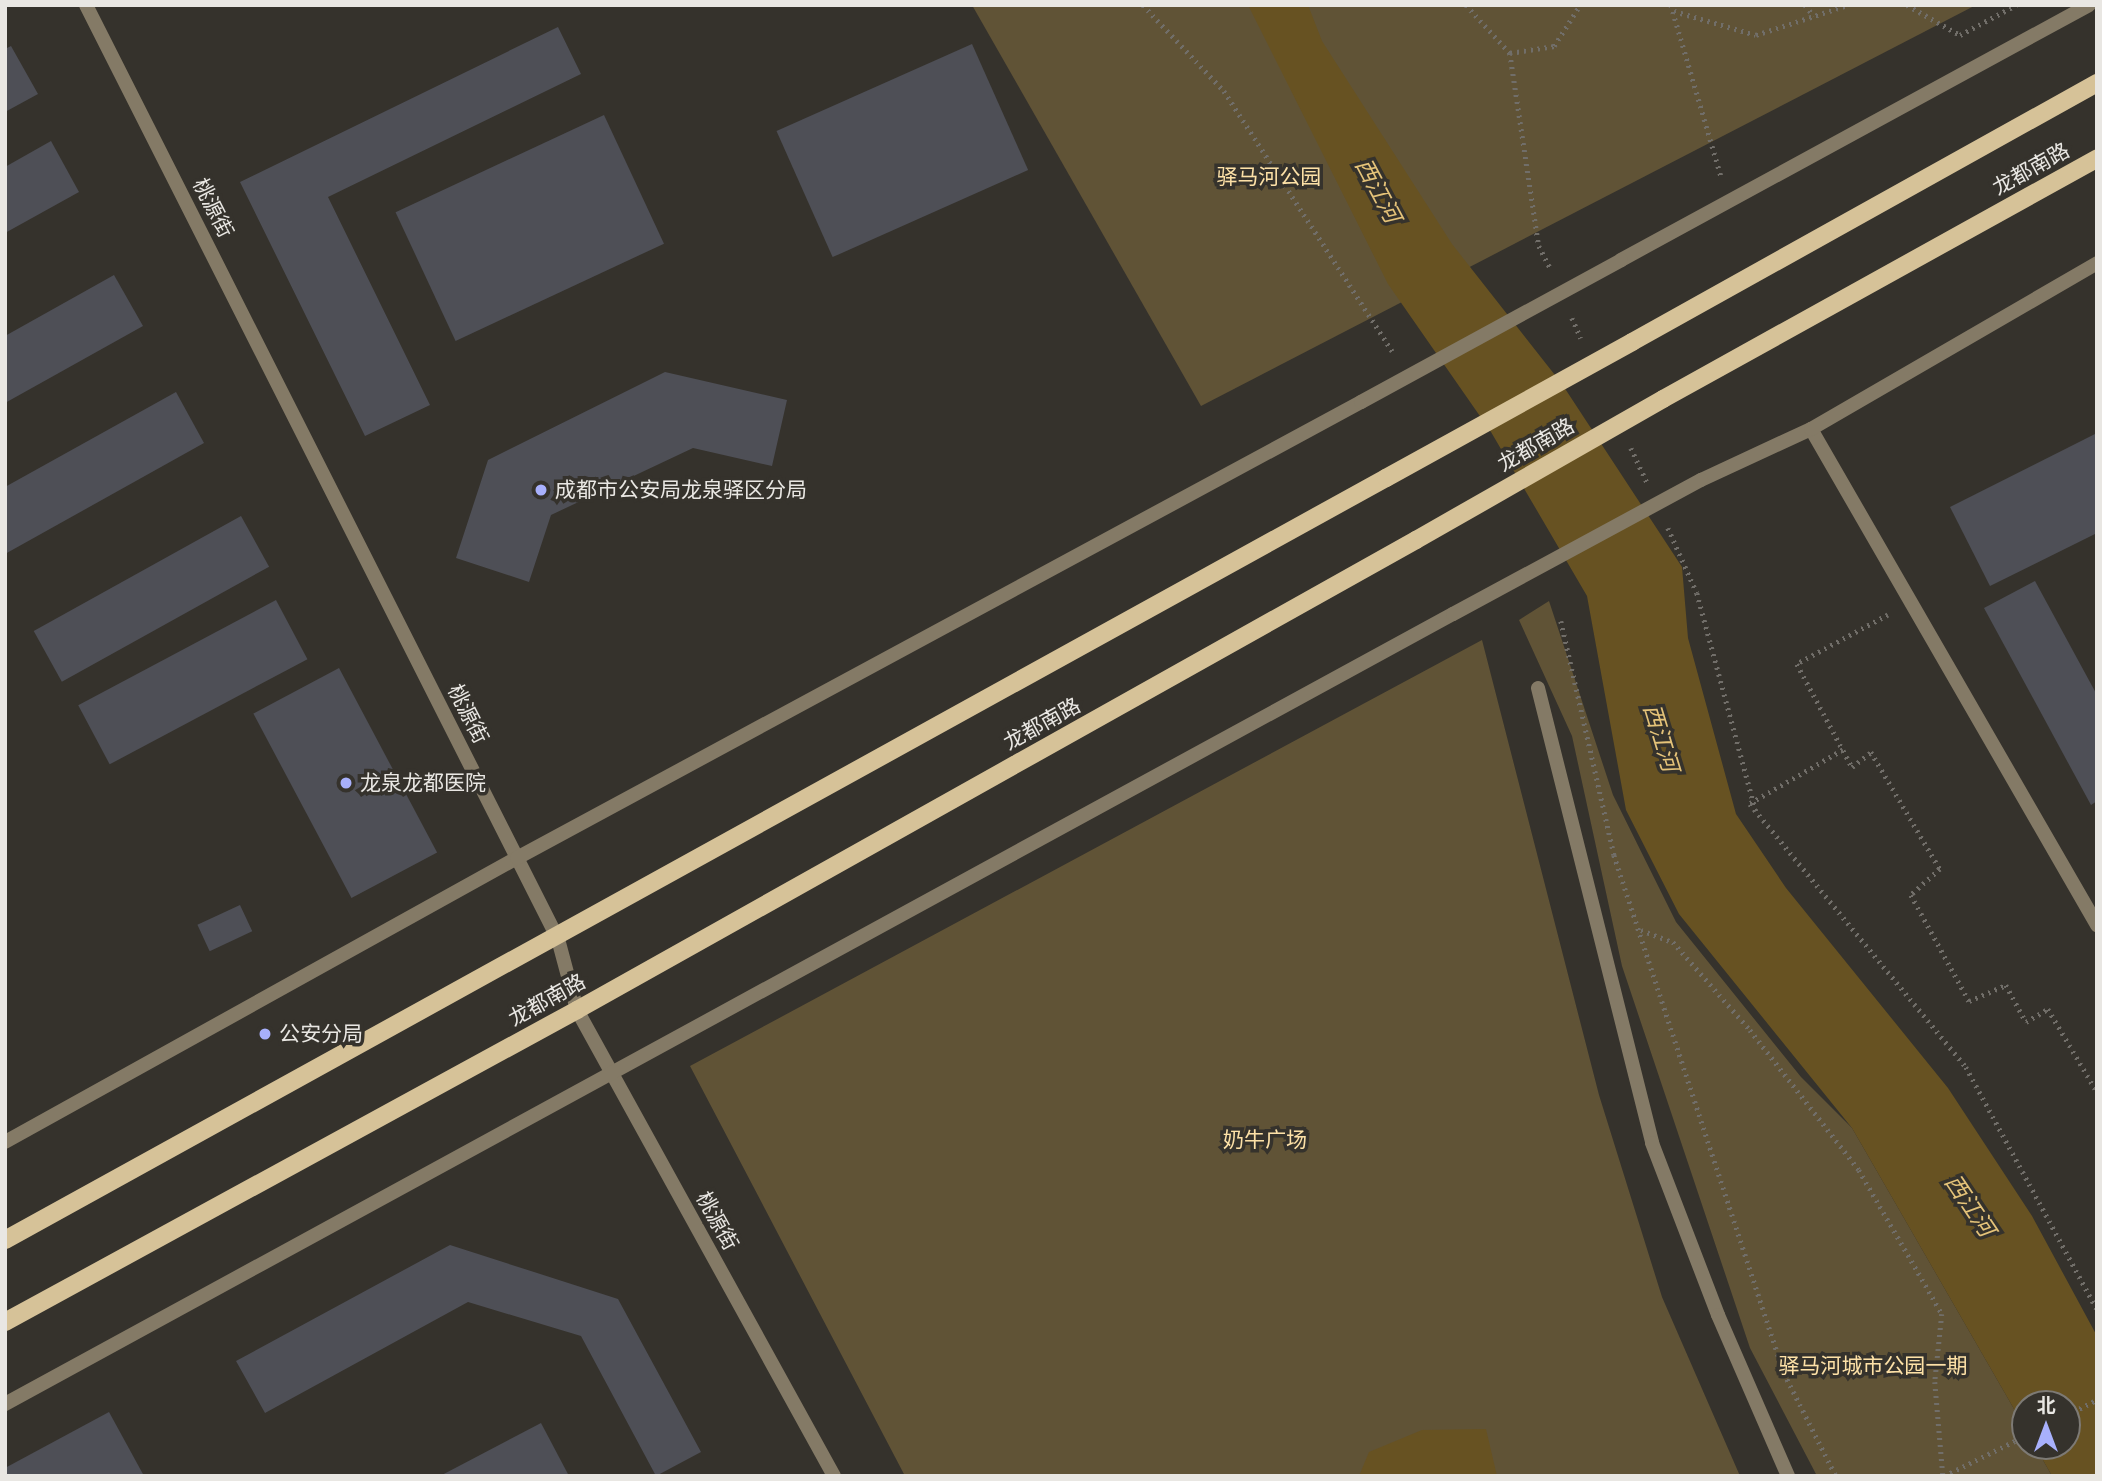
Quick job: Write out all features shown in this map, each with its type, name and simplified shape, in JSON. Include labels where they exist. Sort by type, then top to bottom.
[{"type":"main road","name":"龙都南路","points":[[5,1240],[558,939],[2097,83]]},
{"type":"main road","name":"龙都南路","points":[[5,1322],[577,1010],[2097,158]]},
{"type":"street","name":"桃源街","points":[[86,5],[558,939],[577,1010],[834,1476]]},
{"type":"street","points":[[5,1142],[517,858],[2089,5]]},
{"type":"street","points":[[5,1404],[1701,480],[1811,429],[2097,263]]},
{"type":"street","points":[[1811,429],[2097,925]]},
{"type":"street","points":[[1538,688],[1653,1143],[1718,1315],[1788,1476]]},
{"type":"path","points":[[1143,5],[1224,91],[1392,351]]},
{"type":"path","points":[[1510,52],[1553,46],[1580,5]]},
{"type":"path","points":[[1805,5],[1814,16]]},
{"type":"path","points":[[1672,8],[1756,35],[1847,5]]},
{"type":"path","points":[[1907,5],[1960,35],[2017,5]]},
{"type":"path","points":[[1672,8],[1729,202]]},
{"type":"path","points":[[1911,602],[1797,664],[1852,767],[1871,752],[1940,869],[1911,895],[1969,1001],[2006,985],[2026,1022],[2048,1009],[2097,1092]]},
{"type":"path","points":[[1561,621],[1614,855],[1784,1373],[1836,1476]]},
{"type":"path","points":[[1843,750],[1750,803],[1966,1067],[2097,1309]]},
{"type":"path","points":[[1640,930],[1673,942],[1767,1052],[1859,1170],[1942,1314],[1934,1382],[1943,1476],[2011,1443]]},
{"type":"path","points":[[2081,1408],[2097,1400]]},
{"type":"green space","name":"驿马河公园","points":[[972,5],[1976,5],[1201,406]]},
{"type":"green space","name":"驿马河城市公园一期","points":[[1549,601],[1613,795],[1676,922],[1801,1077],[1852,1128],[2011,1404],[2011,1460],[2043,1460],[2052,1476],[1817,1476],[1750,1348],[1622,966],[1572,736],[1519,620]]},
{"type":"green space","name":"奶牛广场","points":[[1482,640],[1599,1095],[1662,1297],[1740,1476],[905,1476],[690,1066]]},
{"type":"water","name":"西江河","points":[[1248,5],[1308,5],[1322,41],[1452,244],[1562,384],[1682,567],[1688,638],[1736,814],[1786,888],[1948,1088],[2032,1216],[2097,1336],[2097,1476],[2052,1476],[2043,1460],[2081,1460],[2081,1390],[2011,1390],[2011,1404],[1852,1128],[1679,914],[1626,810],[1587,596],[1491,432],[1388,284]]},
{"type":"water","points":[[1486,1429],[1497,1476],[1359,1476],[1369,1452],[1422,1430]]},
{"type":"building","points":[[558,27],[581,74],[328,197],[430,405],[365,436],[240,182]]},
{"type":"building","points":[[972,44],[1028,170],[833,257],[777,131]]},
{"type":"building","points":[[11,46],[38,94],[5,112],[5,49]]},
{"type":"building","points":[[604,115],[664,244],[456,341],[396,212]]},
{"type":"building","points":[[51,141],[79,192],[5,233],[5,167]]},
{"type":"building","points":[[114,275],[143,326],[5,403],[5,336]]},
{"type":"building","name":"成都市公安局龙泉驿区分局","points":[[665,372],[787,400],[772,466],[693,448],[551,515],[529,582],[456,558],[488,460]]},
{"type":"building","points":[[176,392],[204,443],[5,554],[5,487]]},
{"type":"building","points":[[2097,433],[2097,533],[1990,586],[1950,507]]},
{"type":"building","points":[[241,516],[269,567],[62,682],[34,631]]},
{"type":"building","points":[[2035,581],[2097,695],[2097,801],[2091,805],[1984,608]]},
{"type":"building","points":[[276,600],[307,659],[110,764],[78,705]]},
{"type":"building","name":"龙泉龙都医院","points":[[339,668],[437,853],[351,898],[253,714]]},
{"type":"building","points":[[240,905],[252,931],[210,951],[197,925]]},
{"type":"building","points":[[450,1245],[618,1299],[701,1452],[656,1476],[581,1336],[468,1302],[265,1413],[236,1361]]},
{"type":"building","points":[[109,1412],[144,1476],[5,1476],[5,1468]]},
{"type":"building","points":[[541,1423],[569,1476],[440,1476]]},
{"type":"place","name":"成都市公安局龙泉驿区分局","points":[[541,490]]},
{"type":"place","name":"龙泉龙都医院","points":[[346,783]]},
{"type":"place","name":"公安分局","points":[[265,1034]]}]
